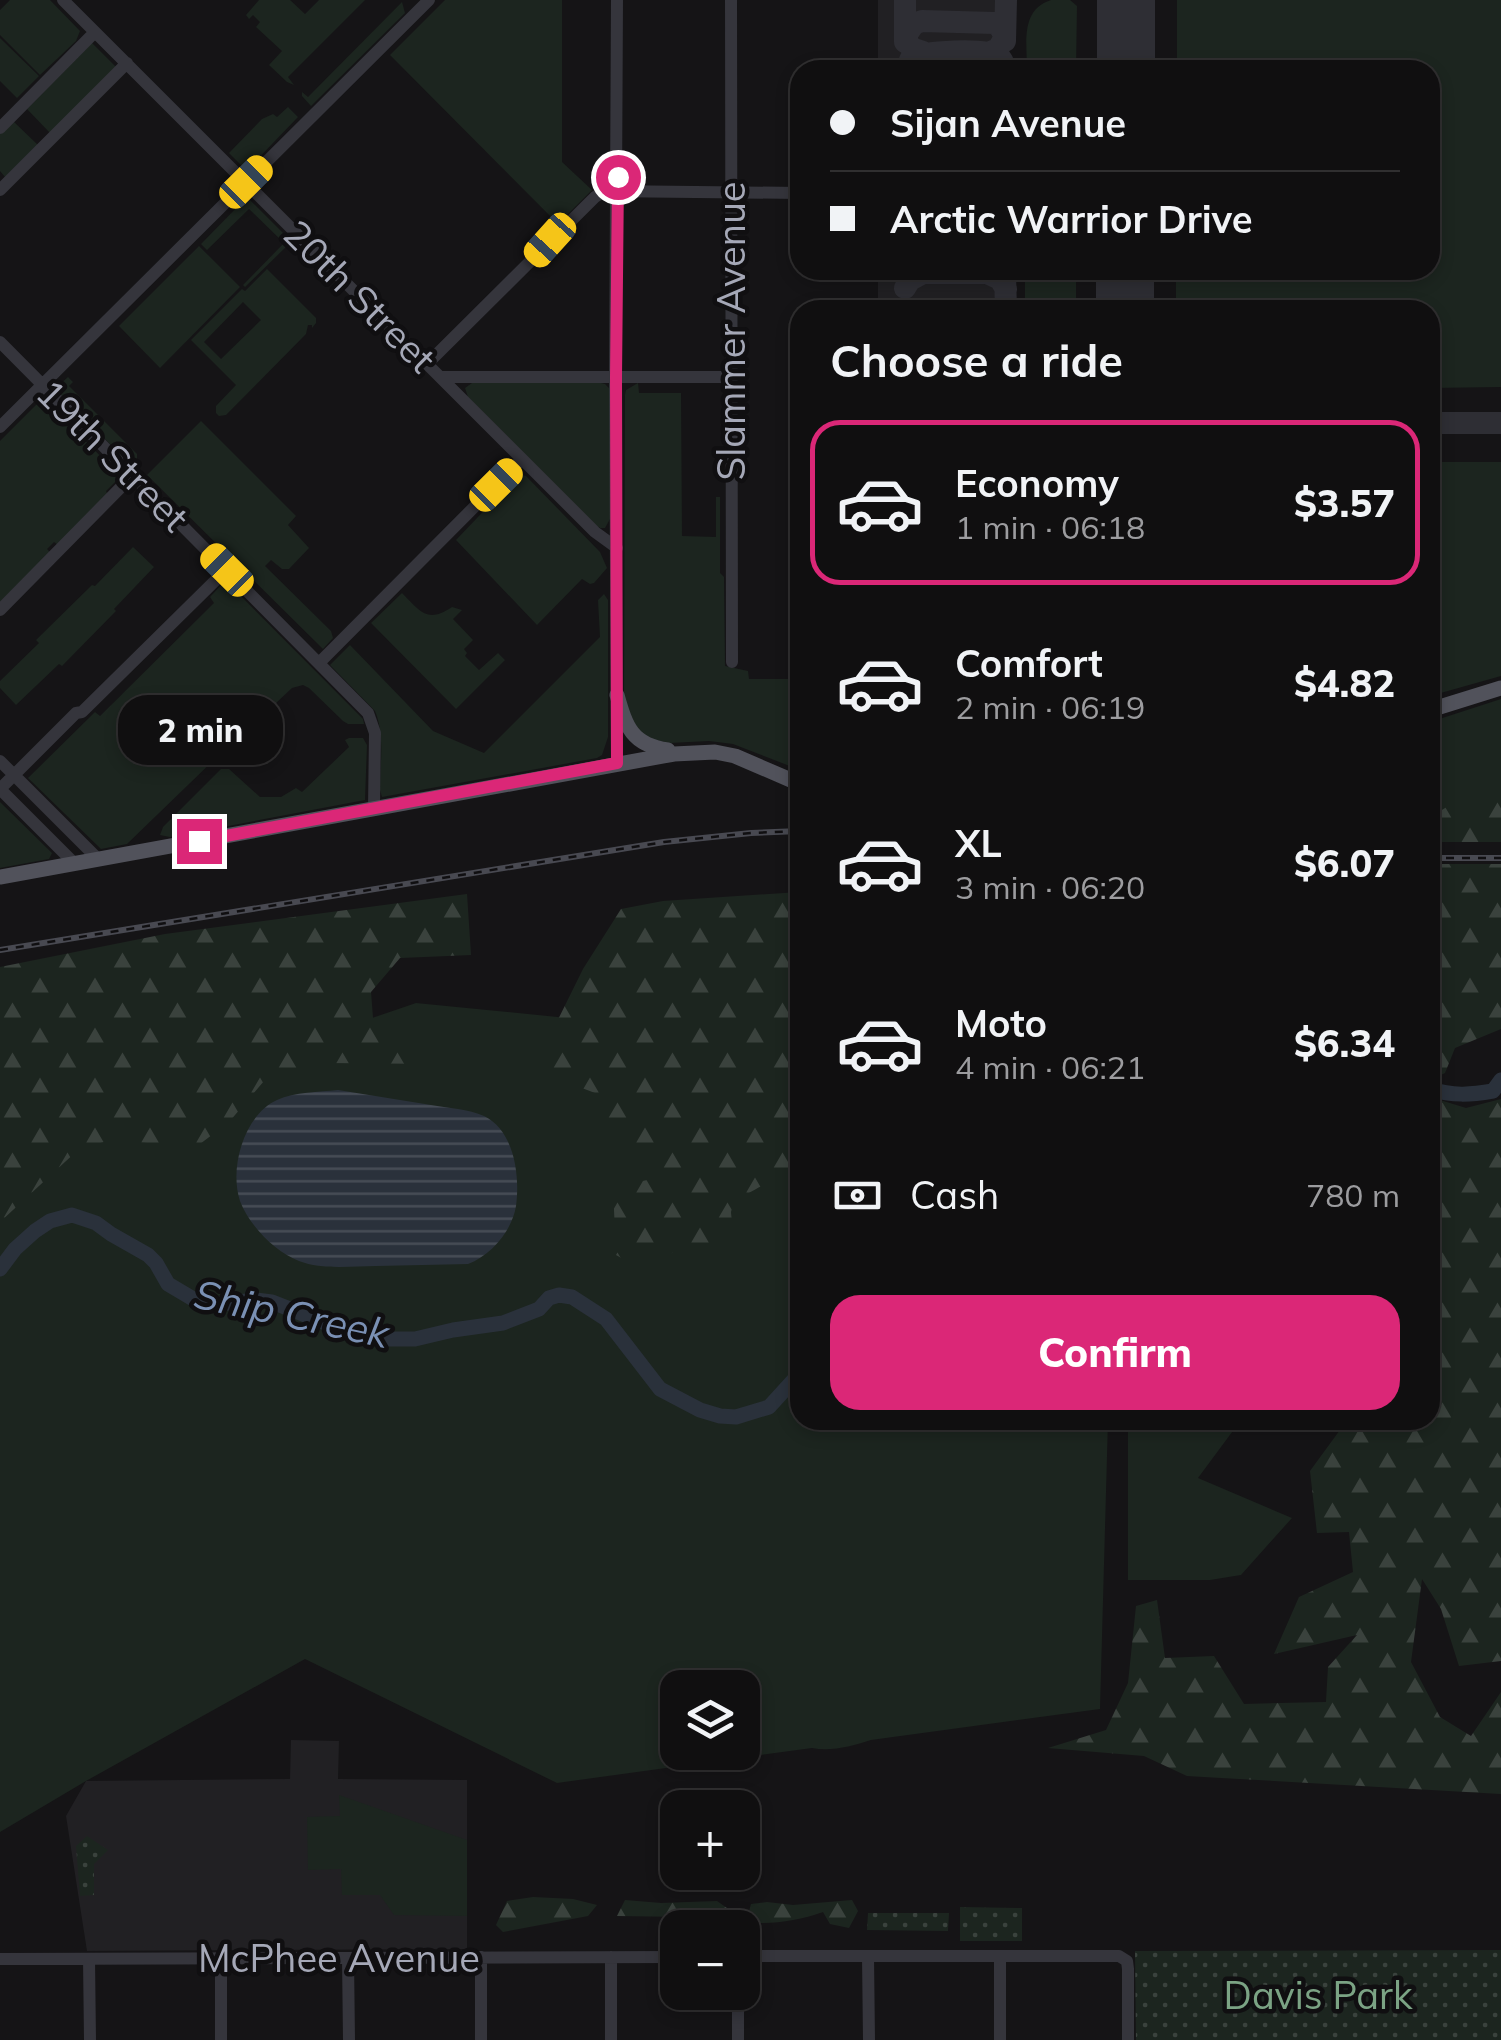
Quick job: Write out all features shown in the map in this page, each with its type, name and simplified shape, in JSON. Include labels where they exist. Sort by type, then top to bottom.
[{"type":"main road","points":[[1440,707],[1501,688]]},
{"type":"main road","points":[[616,695],[625,723],[645,744],[687,752]]},
{"type":"main road","points":[[0,877],[687,752],[735,756],[790,780]]},
{"type":"street","name":"20th Street","points":[[63,0],[592,529],[618,548]]},
{"type":"street","points":[[0,427],[430,0]]},
{"type":"street","points":[[617,0],[617,763]]},
{"type":"street","name":"Slammer Avenue","points":[[731,0],[732,662]]},
{"type":"street","points":[[0,128],[95,32]]},
{"type":"street","points":[[0,190],[127,64]]},
{"type":"street","points":[[428,364],[604,191],[790,192]]},
{"type":"street","name":"19th Street","points":[[0,342],[372,718],[374,808]]},
{"type":"street","points":[[440,377],[732,377]]},
{"type":"street","points":[[320,662],[522,459]]},
{"type":"street","points":[[0,610],[134,476]]},
{"type":"street","points":[[74,864],[0,789],[227,570]]},
{"type":"street","points":[[0,761],[98,860]]},
{"type":"street","points":[[760,1956],[1119,1956],[1127,1961],[1128,2040]]},
{"type":"street","points":[[868,1956],[869,2040]]},
{"type":"street","points":[[1000,1956],[1000,2040]]},
{"type":"street","points":[[481,1957],[481,2040]]},
{"type":"street","points":[[610,1957],[610,2040]]},
{"type":"street","name":"McPhee Avenue","points":[[0,1959],[660,1957]]},
{"type":"street","points":[[89,1958],[90,2040]]},
{"type":"street","points":[[221,1958],[221,2040]]},
{"type":"street","points":[[348,1958],[349,2040]]},
{"type":"street","points":[[738,2010],[738,2040]]},
{"type":"shaded area","points":[[878,0],[999,0],[999,60],[878,60]]},
{"type":"shaded area","points":[[878,280],[999,280],[999,300],[878,300]]},
{"type":"shaded area","points":[[338,1090],[465,1110],[484,1116],[503,1132],[516,1169],[516,1206],[505,1233],[492,1248],[468,1264],[327,1267],[290,1257],[264,1237],[244,1210],[237,1188],[238,1158],[248,1130],[265,1107],[277,1100]]},
{"type":"shaded area","points":[[291,1740],[339,1741],[338,1779],[467,1780],[467,1949],[87,1951],[66,1816],[86,1781],[290,1779]]},
{"type":"green space","points":[[10,0],[50,0],[80,31],[76,41],[40,75],[0,35],[0,10]]},
{"type":"green space","points":[[259,0],[290,0],[305,14],[319,0],[365,0],[288,77],[294,85],[269,65],[282,51],[256,27],[260,22],[253,15],[249,19],[246,15]]},
{"type":"green space","points":[[445,0],[562,0],[562,162],[592,190],[558,224],[390,55]]},
{"type":"green space","points":[[1051,0],[1070,0],[1077,6],[1076,60],[1027,60],[1027,29],[1034,11]]},
{"type":"green space","points":[[1177,0],[1501,0],[1501,387],[1440,388],[1440,300],[1176,300],[1176,280],[1440,280],[1440,60],[1177,60]]},
{"type":"green space","points":[[402,2],[405,13],[311,106],[302,92],[308,97]]},
{"type":"green space","points":[[0,38],[39,76],[17,98],[0,81]]},
{"type":"green space","points":[[92,43],[116,67],[50,133],[27,109]]},
{"type":"green space","points":[[288,107],[298,117],[251,166],[243,167],[229,153],[262,119],[273,114],[277,117]]},
{"type":"green space","points":[[13,121],[38,145],[5,177],[0,171],[0,134]]},
{"type":"green space","points":[[245,199],[289,239],[288,245],[245,287],[284,243],[249,209],[207,250],[201,244]]},
{"type":"green space","points":[[199,246],[240,287],[160,368],[119,326]]},
{"type":"green space","points":[[267,269],[316,318],[316,323],[312,328],[308,325],[306,334],[226,415],[219,416],[216,406],[236,385],[191,340],[242,289],[245,291]],"holes":[[[243,302],[261,320],[221,359],[204,342]]]},
{"type":"green space","points":[[1025,280],[1076,280],[1076,300],[1025,300]]},
{"type":"green space","points":[[68,377],[73,382],[69,386],[137,454],[137,459],[129,463],[55,389]]},
{"type":"green space","points":[[472,383],[601,383],[610,389],[610,519],[605,528],[594,524],[468,397],[465,388]]},
{"type":"green space","points":[[638,383],[639,393],[681,393],[682,536],[716,537],[716,497],[720,497],[725,666],[748,671],[749,679],[790,679],[790,766],[733,744],[670,743],[644,738],[624,707],[626,390]]},
{"type":"green space","points":[[40,401],[46,401],[118,474],[118,479],[106,491],[108,495],[58,545],[54,542],[47,549],[50,552],[0,602],[0,441]]},
{"type":"green space","points":[[201,421],[296,516],[288,525],[309,548],[289,569],[282,569],[271,560],[265,566],[331,631],[333,638],[323,649],[147,475]]},
{"type":"green space","points":[[1440,462],[1501,462],[1501,676],[1440,693]]},
{"type":"green space","points":[[519,474],[526,476],[600,552],[607,568],[594,583],[582,579],[537,625],[456,540]]},
{"type":"green space","points":[[133,547],[154,567],[62,666],[59,664],[16,705],[0,688],[0,681],[39,643],[36,640]]},
{"type":"green space","points":[[224,582],[364,724],[343,721],[303,685],[292,688],[127,844],[101,849],[28,778],[95,712],[100,716],[214,603],[210,597]]},
{"type":"green space","points":[[402,593],[430,615],[452,607],[462,610],[453,619],[473,640],[464,649],[465,656],[479,670],[498,653],[505,660],[456,709],[371,623]]},
{"type":"green space","points":[[604,594],[608,600],[608,737],[602,755],[382,797],[381,740],[375,711],[330,665],[350,645],[433,731],[484,753],[600,637],[598,600]]},
{"type":"green space","points":[[1501,699],[1501,842],[1440,842],[1440,719]]},
{"type":"green space","points":[[363,738],[367,745],[365,800],[170,837],[160,835],[163,827],[221,769],[229,769],[260,797],[281,797],[296,788],[302,792],[349,747],[345,740]]},
{"type":"green space","points":[[1501,790],[1501,842],[1440,842],[1440,811],[1458,800]]},
{"type":"green space","points":[[0,802],[52,853],[49,859],[0,868]]},
{"type":"green space","points":[[1440,864],[1501,864],[1501,1029],[1455,1048],[1445,1073],[1440,1075]]},
{"type":"green space","points":[[790,893],[790,1171],[734,1205],[733,1229],[714,1254],[675,1251],[645,1271],[616,1255],[613,1187],[662,1177],[665,1148],[604,1153],[603,1096],[566,1082],[540,1056],[583,969],[621,909],[663,901]]},
{"type":"green space","points":[[467,894],[471,955],[400,958],[371,992],[374,1031],[440,1064],[327,1063],[270,1074],[229,1122],[196,1147],[111,1140],[79,1149],[0,1222],[0,967],[165,934]]},
{"type":"green space","points":[[416,1003],[790,1040],[790,1430],[1108,1430],[1100,1709],[871,1740],[834,1749],[760,1755],[760,1670],[660,1670],[660,1769],[557,1783],[305,1659],[0,1832],[0,1145]]},
{"type":"green space","points":[[1501,1099],[1501,1661],[1459,1666],[1441,1609],[1422,1579],[1411,1662],[1440,1717],[1471,1736],[1501,1692],[1501,1794],[1187,1776],[1144,1756],[1048,1748],[1106,1730],[1128,1683],[1136,1606],[1157,1600],[1165,1658],[1214,1656],[1244,1704],[1326,1702],[1328,1667],[1357,1635],[1274,1654],[1299,1597],[1353,1572],[1349,1532],[1317,1533],[1310,1471],[1340,1430],[1440,1430],[1440,1100],[1466,1108]]},
{"type":"green space","points":[[1128,1430],[1234,1430],[1198,1478],[1292,1518],[1241,1575],[1210,1580],[1128,1580]]},
{"type":"green space","points":[[339,1795],[467,1840],[467,1916],[394,1915],[380,1895],[342,1895],[341,1869],[308,1870],[307,1817],[340,1816]]},
{"type":"green space","points":[[87,1836],[108,1850],[94,1864],[94,1895],[80,1896],[76,1846]]},
{"type":"green space","points":[[533,1897],[597,1905],[588,1916],[503,1932],[496,1925],[507,1901]]},
{"type":"green space","points":[[625,1900],[717,1901],[730,1910],[660,1910],[660,1917],[617,1916]]},
{"type":"green space","points":[[852,1900],[858,1911],[849,1928],[830,1924],[823,1912],[760,1923],[760,1910],[749,1910],[751,1904],[767,1902],[793,1905]]},
{"type":"green space","points":[[960,1907],[1022,1908],[1022,1941],[960,1941]]},
{"type":"green space","points":[[868,1913],[949,1913],[948,1931],[867,1930]]},
{"type":"green space","name":"Davis Park","points":[[1501,1950],[1501,2040],[1136,2040],[1135,1951]]},
{"type":"waterway","name":"Ship Creek","points":[[1440,1091],[1493,1091],[1501,1080]]},
{"type":"waterway","name":"Ship Creek","points":[[0,1269],[35,1231],[50,1221],[72,1215],[96,1223],[148,1255],[168,1284],[200,1303],[272,1302],[341,1329],[385,1339],[415,1339],[503,1323],[539,1309],[549,1298],[559,1295],[572,1297],[606,1319],[660,1389],[700,1410],[736,1417],[769,1407],[790,1384]]},
{"type":"taxiway","points":[[905,0],[905,42]]},
{"type":"taxiway","points":[[1005,41],[1006,0]]},
{"type":"taxiway","points":[[1115,0],[1126,31]]},
{"type":"taxiway","points":[[923,52],[911,48],[905,37],[914,24],[922,21],[994,23],[1005,37],[998,49],[988,53]]},
{"type":"taxiway","points":[[910,60],[941,52],[968,51],[991,54],[1001,60]]},
{"type":"taxiway","points":[[905,288],[910,280]]},
{"type":"taxiway","points":[[1001,280],[1006,289]]},
{"type":"taxiway","points":[[1005,280],[1006,300]]},
{"type":"taxiway","points":[[1440,423],[1501,423]]},
{"type":"runway","points":[[1126,0],[1126,60]]},
{"type":"runway","points":[[1125,280],[1125,300]]},
{"type":"railway","points":[[0,950],[664,842],[790,831]]},
{"type":"railway","points":[[1440,858],[1501,858]]},
{"type":"route","points":[[199,841],[617,763],[618,177]]}]
